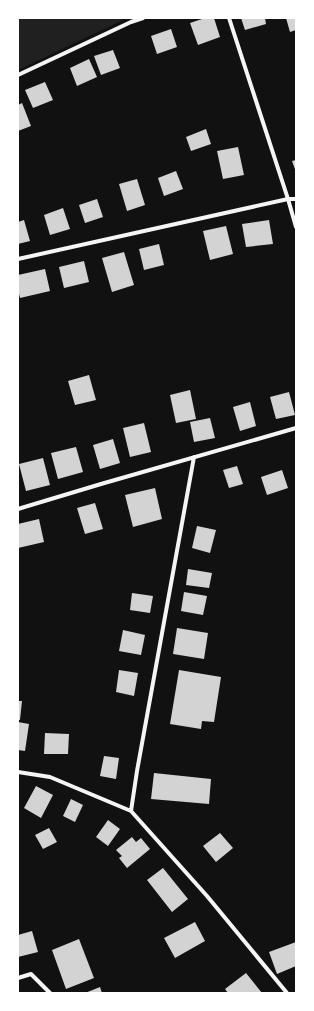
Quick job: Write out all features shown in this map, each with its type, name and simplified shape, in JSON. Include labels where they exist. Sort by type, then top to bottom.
[{"type":"street","points":[[18,75],[142,18]]},
{"type":"street","points":[[229,18],[296,227]]},
{"type":"street","points":[[18,259],[288,199],[296,199]]},
{"type":"street","points":[[18,509],[296,428]]},
{"type":"street","points":[[131,811],[138,763],[194,457]]},
{"type":"street","points":[[18,772],[50,777],[131,811],[207,896],[287,993]]},
{"type":"street","points":[[18,978],[31,974],[50,993]]},
{"type":"shaded area","points":[[18,18],[122,18],[123,20],[18,70]]},
{"type":"building","points":[[205,18],[214,18],[220,37],[198,45],[190,23]]},
{"type":"building","points":[[241,18],[265,18],[266,24],[245,30]]},
{"type":"building","points":[[286,18],[296,18],[296,30],[290,32]]},
{"type":"building","points":[[171,29],[177,47],[157,54],[151,36]]},
{"type":"building","points":[[113,50],[120,68],[101,75],[94,56]]},
{"type":"building","points":[[89,59],[97,77],[77,86],[70,68]]},
{"type":"building","points":[[45,82],[53,100],[33,108],[25,90]]},
{"type":"building","points":[[22,103],[31,126],[18,131],[18,105]]},
{"type":"building","points":[[206,129],[211,144],[191,151],[186,137]]},
{"type":"building","points":[[238,147],[244,175],[223,179],[217,151]]},
{"type":"building","points":[[296,160],[296,172],[292,161]]},
{"type":"building","points":[[176,171],[183,189],[164,196],[158,178]]},
{"type":"building","points":[[137,179],[145,205],[127,211],[119,184]]},
{"type":"building","points":[[97,199],[103,217],[85,223],[79,205]]},
{"type":"building","points":[[63,208],[70,229],[50,235],[44,215]]},
{"type":"building","points":[[24,220],[30,241],[18,244],[18,222]]},
{"type":"building","points":[[269,220],[273,244],[246,247],[242,224]]},
{"type":"building","points":[[226,226],[233,254],[210,260],[203,231]]},
{"type":"building","points":[[159,244],[164,265],[144,270],[139,249]]},
{"type":"building","points":[[124,252],[134,285],[112,292],[102,258]]},
{"type":"building","points":[[84,261],[89,282],[64,288],[59,267]]},
{"type":"building","points":[[45,269],[50,291],[20,298],[18,290],[18,275]]},
{"type":"building","points":[[89,375],[96,400],[75,405],[68,381]]},
{"type":"building","points":[[190,390],[196,419],[176,423],[170,395]]},
{"type":"building","points":[[289,392],[295,415],[276,419],[270,397]]},
{"type":"building","points":[[250,402],[256,426],[240,431],[233,407]]},
{"type":"building","points":[[210,418],[215,438],[194,442],[190,422]]},
{"type":"building","points":[[144,423],[151,452],[130,457],[123,428]]},
{"type":"building","points":[[113,439],[120,463],[100,469],[93,445]]},
{"type":"building","points":[[76,447],[83,472],[58,479],[51,453]]},
{"type":"building","points":[[43,458],[50,485],[26,491],[19,464]]},
{"type":"building","points":[[237,466],[243,484],[229,488],[223,470]]},
{"type":"building","points":[[282,470],[288,488],[267,495],[261,477]]},
{"type":"building","points":[[155,488],[162,519],[133,527],[125,495]]},
{"type":"building","points":[[95,503],[103,529],[85,534],[77,508]]},
{"type":"building","points":[[39,519],[44,542],[18,548],[18,524]]},
{"type":"building","points":[[197,526],[216,530],[210,553],[192,548]]},
{"type":"building","points":[[188,569],[212,573],[209,588],[186,585]]},
{"type":"building","points":[[184,592],[207,596],[203,615],[181,611]]},
{"type":"building","points":[[132,593],[153,596],[150,613],[130,610]]},
{"type":"building","points":[[177,628],[208,633],[204,659],[173,654]]},
{"type":"building","points":[[123,630],[145,635],[141,655],[119,651]]},
{"type":"building","points":[[119,670],[138,673],[134,696],[116,692]]},
{"type":"building","points":[[179,670],[221,677],[214,722],[202,721],[201,729],[170,724]]},
{"type":"building","points":[[18,701],[22,701],[20,720],[18,720]]},
{"type":"building","points":[[18,722],[29,724],[25,751],[18,750]]},
{"type":"building","points":[[45,733],[69,734],[68,754],[44,754]]},
{"type":"building","points":[[104,756],[119,758],[116,779],[100,776]]},
{"type":"building","points":[[154,773],[211,779],[209,804],[151,799]]},
{"type":"building","points":[[36,786],[53,795],[41,818],[24,808]]},
{"type":"building","points":[[71,799],[83,805],[75,822],[63,816]]},
{"type":"building","points":[[108,820],[120,829],[108,846],[96,837]]},
{"type":"building","points":[[49,828],[57,842],[43,849],[35,835]]},
{"type":"building","points":[[220,833],[233,848],[216,862],[203,846]]},
{"type":"building","points":[[132,837],[136,842],[141,838],[150,849],[127,868],[119,858],[122,856],[116,850]]},
{"type":"building","points":[[163,868],[188,899],[172,912],[147,880]]},
{"type":"building","points":[[195,922],[205,941],[175,958],[164,938]]},
{"type":"building","points":[[32,931],[38,952],[18,957],[18,935]]},
{"type":"building","points":[[79,939],[94,978],[66,989],[52,950]]},
{"type":"building","points":[[296,942],[296,966],[277,974],[269,952]]},
{"type":"building","points":[[246,973],[262,993],[228,993],[225,989]]},
{"type":"building","points":[[100,987],[102,993],[85,993]]}]
